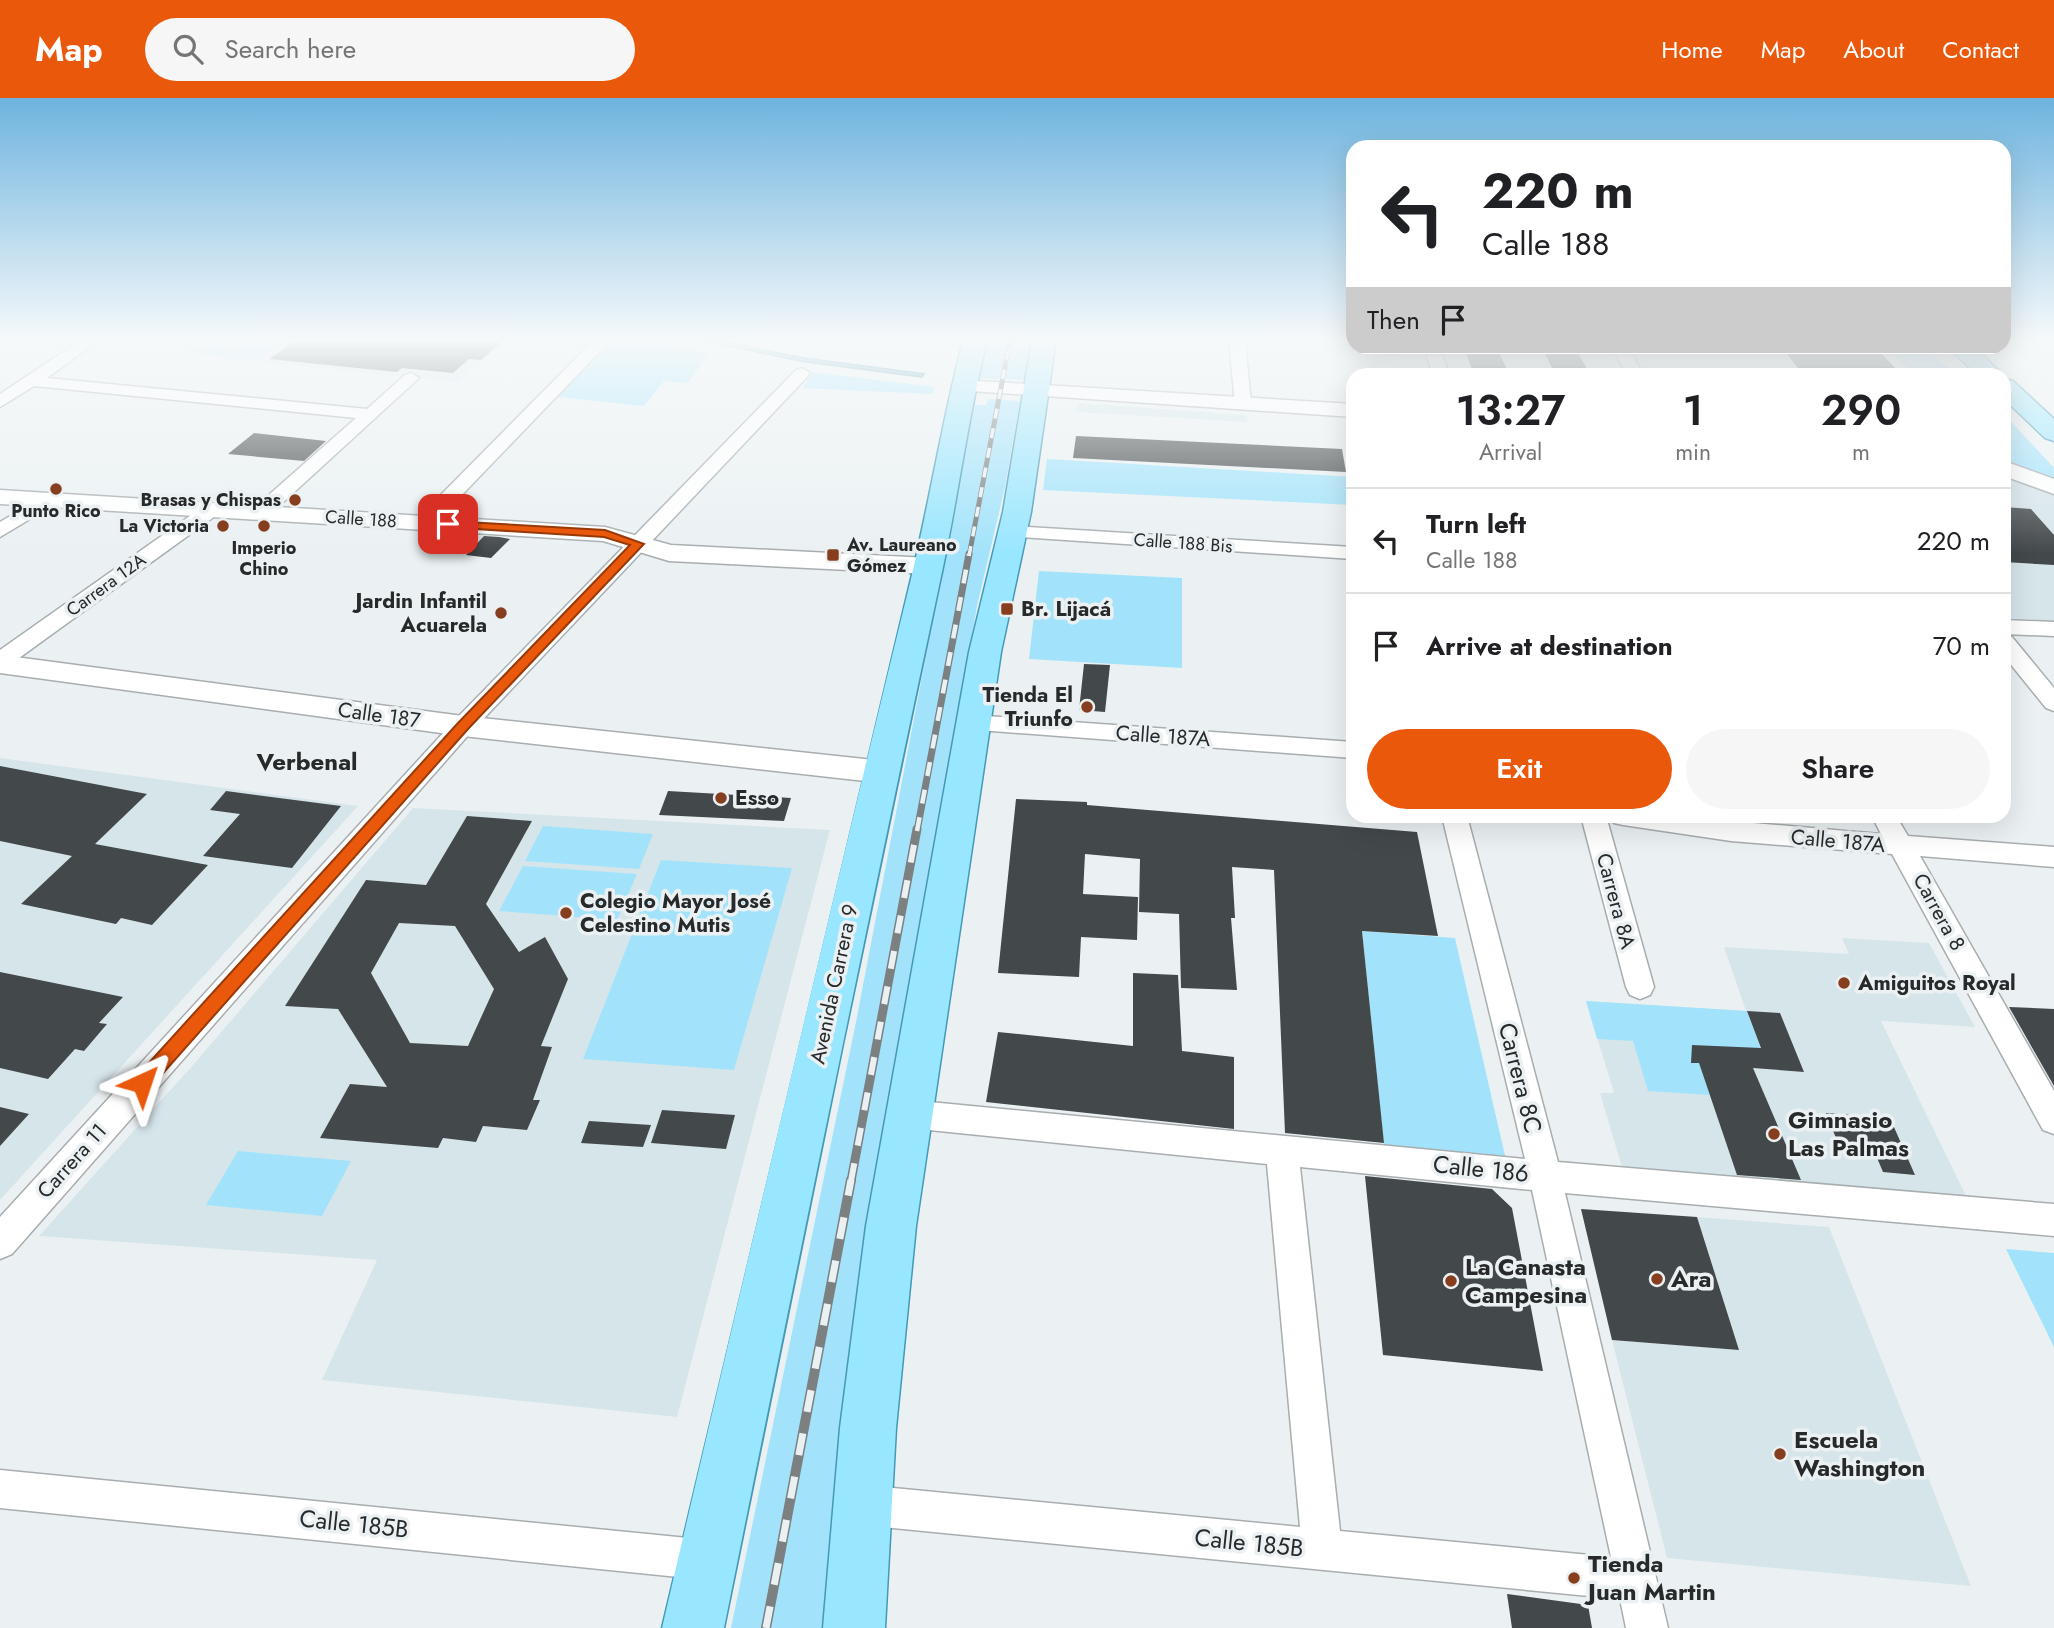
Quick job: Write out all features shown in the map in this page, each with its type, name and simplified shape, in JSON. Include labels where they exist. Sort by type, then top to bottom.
[{"type":"main road","name":"Avenida Carrera 9","points":[[693,1628],[847,921],[929,566],[958,411]]},
{"type":"main road","points":[[853,1628],[878,1325],[909,1114],[985,652],[1012,532],[1033,411]]},
{"type":"main road","points":[[2031,411],[2054,433]]},
{"type":"street","points":[[343,411],[370,414]]},
{"type":"street","points":[[260,513],[373,411]]},
{"type":"street","points":[[424,523],[533,411]]},
{"type":"street","name":"Carrera 11","points":[[0,1242],[463,726],[765,411]]},
{"type":"street","points":[[2011,471],[2054,487]]},
{"type":"street","name":"Calle 188","points":[[0,497],[605,534],[653,550],[691,555],[929,566]]},
{"type":"street","points":[[0,531],[48,500]]},
{"type":"street","name":"Carrera 12A","points":[[0,662],[211,510]]},
{"type":"street","name":"Calle 188 Bis","points":[[1012,532],[1346,553]]},
{"type":"street","points":[[2011,627],[2054,629]]},
{"type":"street","points":[[2011,651],[2054,703]]},
{"type":"street","name":"Calle 187","points":[[0,662],[463,726],[883,772]]},
{"type":"street","name":"Calle 187A","points":[[973,723],[1346,750]]},
{"type":"street","name":"Carrera 8C","points":[[1456,823],[1545,1176],[1647,1628]]},
{"type":"street","name":"Carrera 8A","points":[[1594,823],[1640,987]]},
{"type":"street","name":"Calle 187A","points":[[1670,823],[1731,832],[2054,857]]},
{"type":"street","name":"Carrera 8","points":[[1888,823],[2054,1120]]},
{"type":"street","name":"Calle 186","points":[[909,1114],[1545,1176],[2054,1220]]},
{"type":"street","points":[[1282,1149],[1322,1550]]},
{"type":"street","name":"Calle 185B","points":[[0,1489],[708,1560]]},
{"type":"street","name":"Calle 185B","points":[[862,1505],[1636,1580]]},
{"type":"shaded area","points":[[974,411],[1018,411],[1005,487],[977,606],[906,1020],[825,1628],[731,1628],[856,1022]]},
{"type":"shaded area","points":[[1196,411],[1246,415],[1248,422],[1076,412]]},
{"type":"shaded area","points":[[2011,422],[2054,468],[2054,483],[2011,467]]},
{"type":"shaded area","points":[[1047,459],[1346,477],[1346,505],[1043,490]]},
{"type":"shaded area","points":[[2011,476],[2054,492],[2054,621],[2011,618]]},
{"type":"shaded area","points":[[1039,571],[1182,578],[1182,668],[1029,659]]},
{"type":"shaded area","points":[[0,758],[358,806],[0,1200]]},
{"type":"shaded area","points":[[413,808],[830,830],[677,1417],[322,1380],[377,1260],[39,1236],[193,1065]]},
{"type":"shaded area","points":[[543,826],[653,834],[639,869],[525,861]]},
{"type":"shaded area","points":[[661,860],[792,868],[734,1070],[583,1059]]},
{"type":"shaded area","points":[[523,866],[637,874],[617,920],[499,911]]},
{"type":"shaded area","points":[[1362,931],[1455,938],[1506,1160],[1384,1146]]},
{"type":"shaded area","name":"Gimnasio Las Palmas","points":[[1842,938],[1929,943],[1975,1027],[1881,1021],[1967,1198],[1624,1174],[1600,1093],[1614,1093],[1586,1001],[1746,1011],[1724,947],[1849,954]]},
{"type":"shaded area","points":[[1586,1001],[1747,1011],[1761,1049],[1693,1045],[1710,1095],[1648,1091],[1633,1041],[1597,1039]]},
{"type":"shaded area","points":[[238,1151],[351,1161],[322,1216],[206,1205]]},
{"type":"shaded area","name":"Escuela Washington","points":[[1697,1217],[1829,1227],[1971,1586],[1667,1558],[1612,1340],[1739,1350]]},
{"type":"shaded area","points":[[2006,1249],[2054,1253],[2054,1347]]},
{"type":"building","points":[[254,433],[326,441],[304,461],[228,454]]},
{"type":"building","points":[[1076,436],[1342,449],[1346,472],[1073,458]]},
{"type":"building","points":[[2011,508],[2031,509],[2054,535],[2054,565],[2011,562]]},
{"type":"building","points":[[484,536],[510,539],[491,558],[466,555]]},
{"type":"building","points":[[1084,664],[1110,665],[1105,712],[1079,710]]},
{"type":"building","points":[[0,766],[147,794],[95,844],[208,865],[152,925],[121,918],[116,924],[21,904],[72,856],[0,841]]},
{"type":"building","points":[[226,791],[341,806],[292,868],[203,856],[240,814],[210,810]]},
{"type":"building","points":[[668,791],[791,798],[784,821],[659,815]]},
{"type":"building","points":[[1016,799],[1087,802],[1087,805],[1417,832],[1438,936],[1362,931],[1384,1143],[1285,1133],[1274,870],[1232,867],[1235,918],[1231,918],[1237,990],[1181,988],[1179,914],[1139,912],[1140,859],[1085,854],[1083,894],[1138,897],[1137,940],[1081,937],[1079,977],[998,973]]},
{"type":"building","points":[[467,816],[532,821],[486,904],[519,952],[545,937],[568,979],[541,1046],[552,1047],[533,1100],[540,1100],[527,1130],[483,1126],[476,1142],[443,1138],[438,1148],[320,1138],[350,1084],[387,1087],[338,1009],[285,1006],[366,880],[426,885]],"holes":[[[399,923],[455,926],[494,989],[468,1046],[410,1043],[371,973]]]},
{"type":"building","points":[[0,972],[123,997],[99,1023],[107,1024],[84,1051],[75,1049],[48,1079],[0,1068]]},
{"type":"building","points":[[1133,973],[1178,975],[1182,1051],[1234,1057],[1234,1129],[986,1102],[998,1032],[1133,1046]]},
{"type":"building","points":[[2009,1007],[2054,1009],[2054,1086]]},
{"type":"building","points":[[1747,1011],[1780,1013],[1804,1072],[1753,1068],[1801,1180],[1737,1175],[1699,1063],[1691,1063],[1692,1045],[1761,1048]]},
{"type":"building","points":[[0,1107],[29,1114],[0,1146]]},
{"type":"building","points":[[662,1110],[735,1115],[726,1149],[651,1143]]},
{"type":"building","points":[[1826,1113],[1890,1118],[1915,1175],[1883,1172],[1872,1146],[1838,1143]]},
{"type":"building","points":[[589,1121],[651,1125],[643,1147],[581,1143]]},
{"type":"building","name":"La Canasta Campesina","points":[[1365,1176],[1492,1189],[1512,1208],[1543,1371],[1383,1355]]},
{"type":"building","name":"Ara","points":[[1581,1209],[1697,1217],[1739,1350],[1612,1340]]},
{"type":"building","points":[[1507,1594],[1588,1605],[1592,1628],[1512,1628]]},
{"type":"railway","points":[[969,556],[996,411]]},
{"type":"railway","points":[[917,831],[969,554]]},
{"type":"railway","points":[[851,1181],[917,829]]},
{"type":"railway","points":[[766,1628],[851,1180]]},
{"type":"place","name":"Punto Rico","points":[[56,489]]},
{"type":"place","name":"Brasas y Chispas","points":[[295,500]]},
{"type":"place","name":"La Victoria","points":[[223,526]]},
{"type":"place","name":"Imperio Chino","points":[[264,526]]},
{"type":"place","name":"Av. Laureano Gómez","points":[[833,555]]},
{"type":"place","name":"Br. Lijacá","points":[[1007,609]]},
{"type":"place","name":"Jardin Infantil Acuarela","points":[[501,613]]},
{"type":"place","name":"Tienda El Triunfo","points":[[1087,707]]},
{"type":"place","name":"Esso","points":[[721,798]]},
{"type":"place","name":"Colegio Mayor José Celestino Mutis","points":[[566,913]]},
{"type":"place","name":"Amiguitos Royal","points":[[1844,983]]},
{"type":"place","name":"Gimnasio Las Palmas","points":[[1774,1134]]},
{"type":"place","name":"Ara","points":[[1657,1279]]},
{"type":"place","name":"La Canasta Campesina","points":[[1451,1281]]},
{"type":"place","name":"Escuela Washington","points":[[1780,1454]]},
{"type":"place","name":"Tienda Juan Martin","points":[[1574,1578]]},
{"type":"district","name":"Verbenal","points":[[307,762]]},
{"type":"route","points":[[142,1083],[463,726],[638,544],[629,539],[605,534],[448,524]]}]
